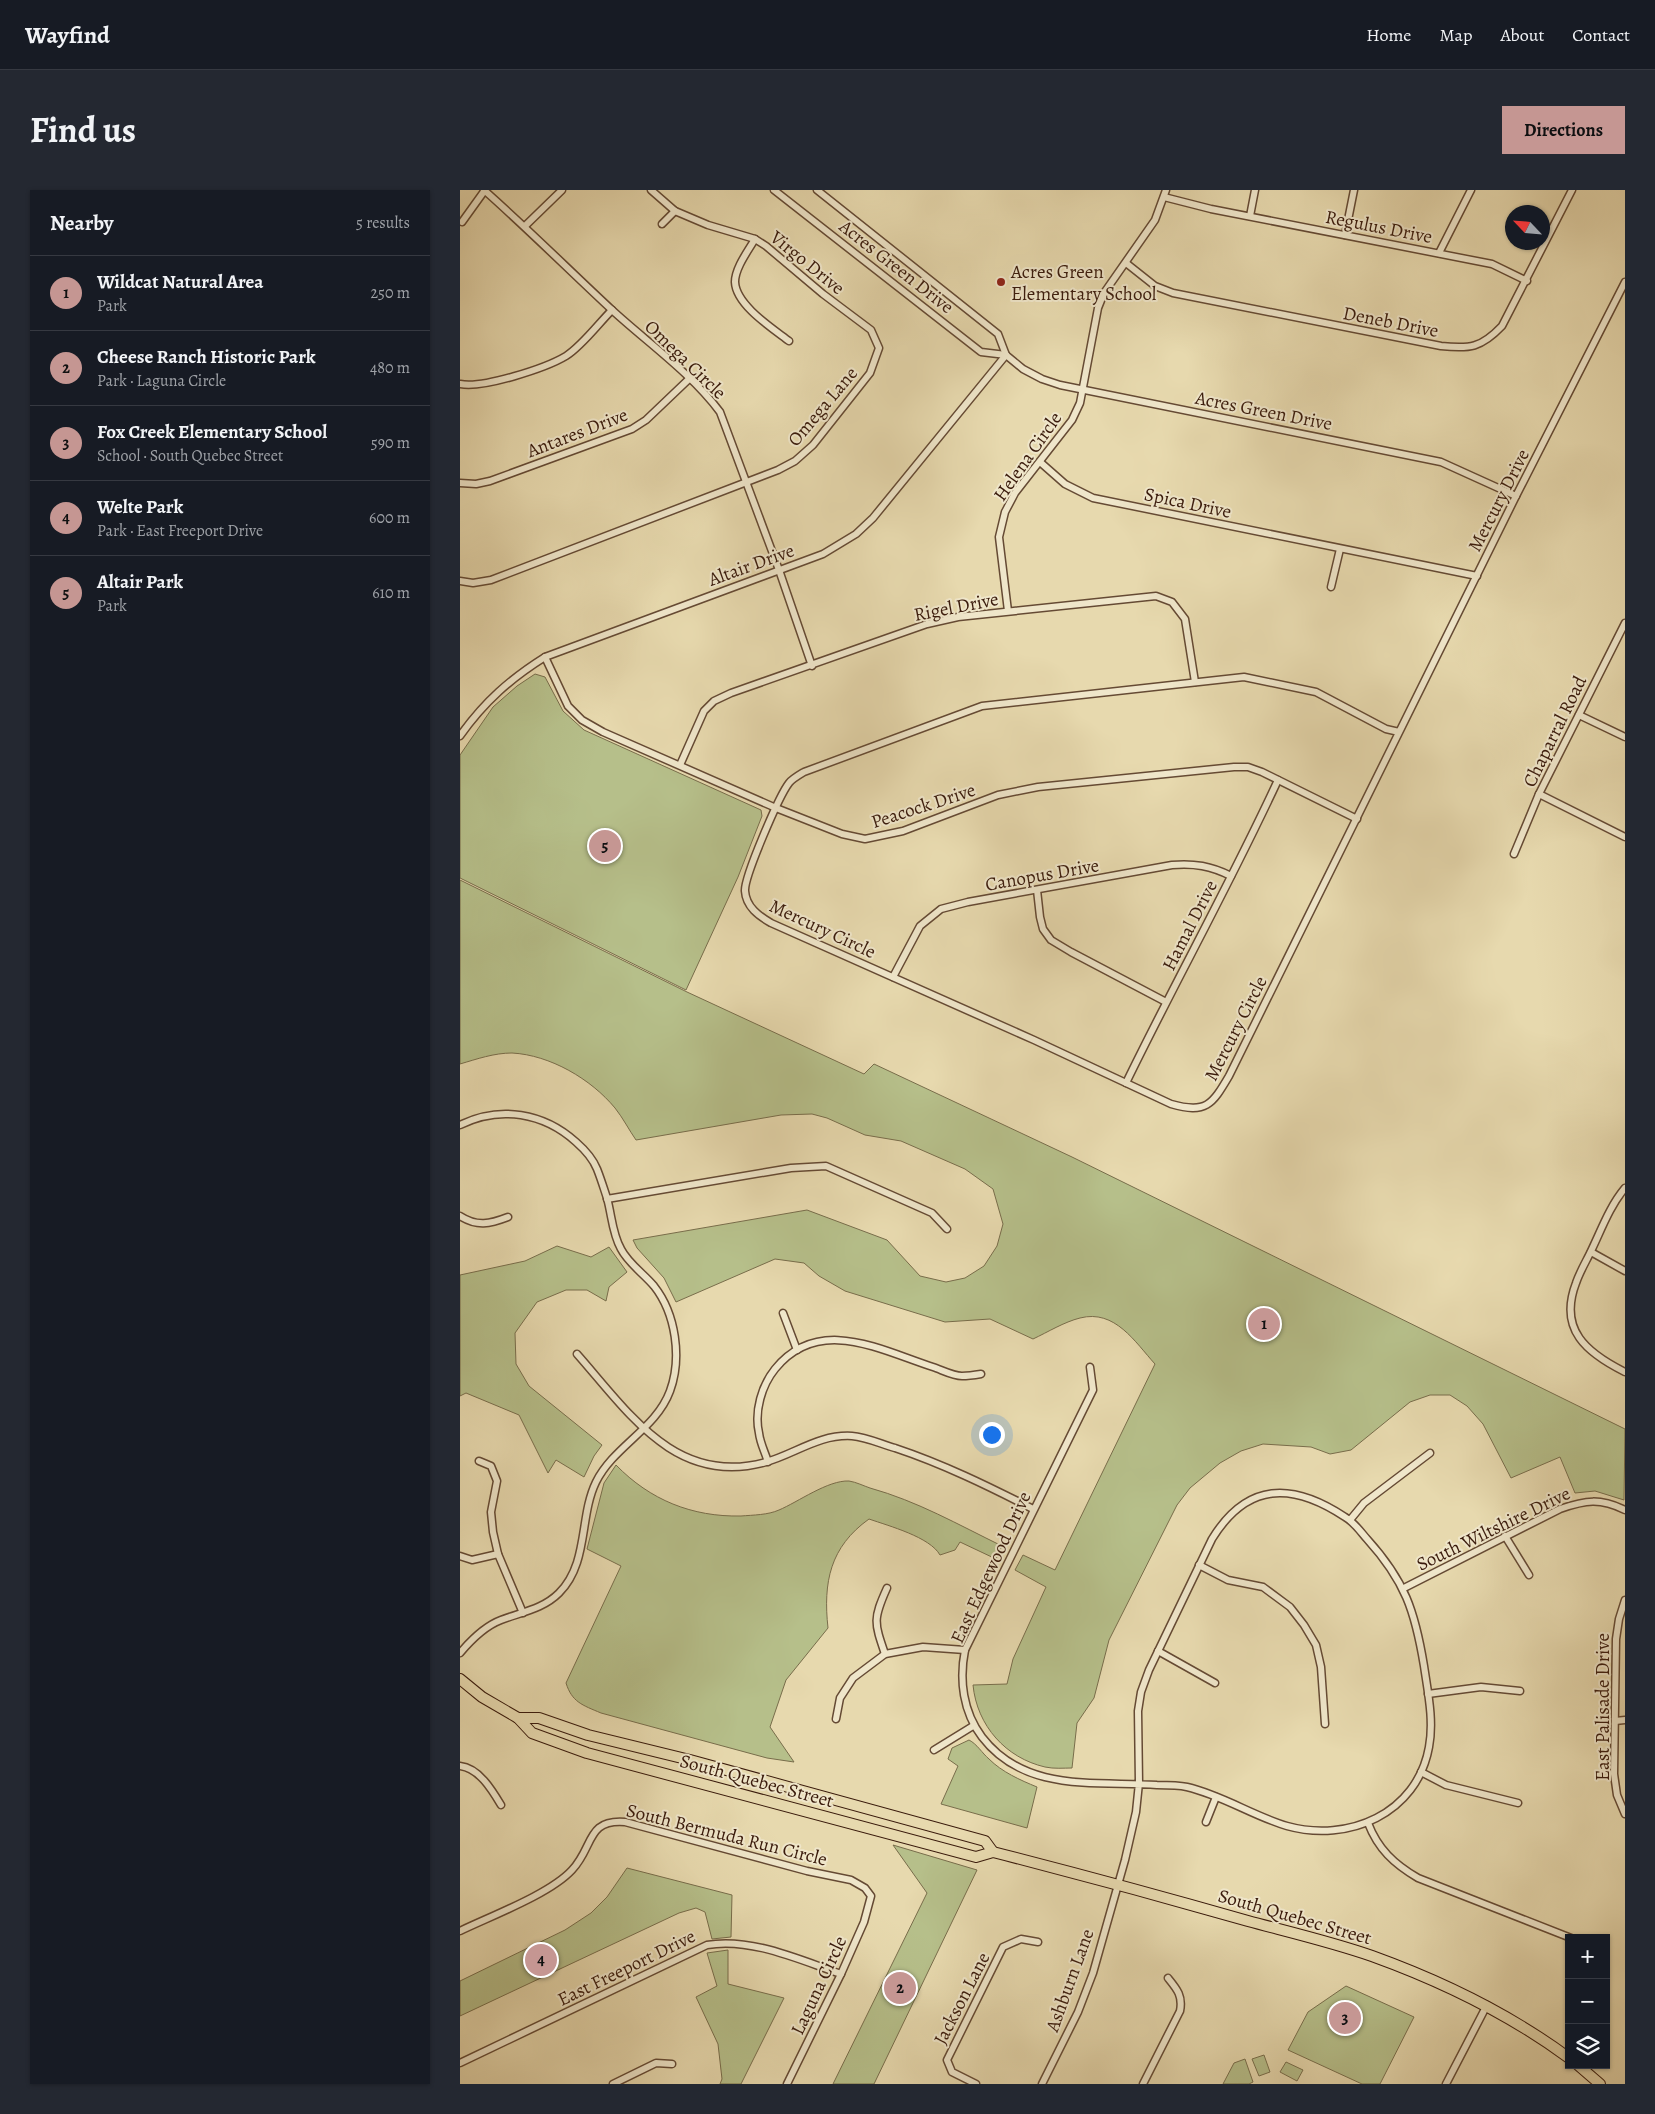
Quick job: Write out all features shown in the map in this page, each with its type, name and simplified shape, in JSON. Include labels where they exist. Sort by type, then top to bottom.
[{"type":"main road","name":"South Quebec Street","points":[[460,1679],[494,1705],[518,1718],[532,1733],[587,1753],[976,1858],[993,1852],[1117,1883],[1370,1956],[1444,1984],[1487,2005],[1565,2055]]},
{"type":"main road","name":"South Quebec Street","points":[[518,1718],[539,1718],[588,1734],[985,1841],[993,1852]]},
{"type":"main road","points":[[1583,2069],[1600,2084]]},
{"type":"street","points":[[462,222],[484,190]]},
{"type":"street","name":"Omega Circle","points":[[484,190],[525,226],[612,310],[710,398],[720,412],[779,570],[812,666]]},
{"type":"street","points":[[525,226],[562,190]]},
{"type":"street","name":"Virgo Drive","points":[[651,190],[675,211],[708,225],[755,239],[870,330],[879,348]]},
{"type":"street","name":"Acres Green Drive","points":[[774,190],[981,352],[1006,355]]},
{"type":"street","name":"Acres Green Drive","points":[[817,190],[998,334],[1006,355],[1023,369],[1042,379],[1082,389],[1441,462],[1516,496]]},
{"type":"street","points":[[1250,216],[1255,190]]},
{"type":"street","points":[[1345,235],[1354,190]]},
{"type":"street","points":[[1439,253],[1471,190]]},
{"type":"street","name":"Deneb Drive","points":[[1126,263],[1155,286],[1173,293],[1441,346],[1463,348],[1478,346],[1491,338],[1502,326],[1527,281],[1572,190]]},
{"type":"street","name":"Regulus Drive","points":[[1165,193],[1250,216],[1492,264],[1527,281]]},
{"type":"street","name":"Helena Circle","points":[[1008,611],[999,537],[1002,520],[1015,493],[1072,420],[1080,403],[1098,308],[1104,293],[1154,220],[1165,193]]},
{"type":"street","points":[[662,224],[675,211]]},
{"type":"street","points":[[755,239],[739,269],[735,281],[739,296],[752,311],[789,342]]},
{"type":"street","name":"Mercury Drive","points":[[1399,732],[1625,282]]},
{"type":"street","points":[[460,384],[469,386],[509,378],[566,356],[612,310]]},
{"type":"street","name":"Omega Lane","points":[[747,483],[795,461],[813,445],[870,373],[876,362],[879,348]]},
{"type":"street","name":"Altair Drive","points":[[460,736],[476,712],[501,688],[520,672],[545,657],[831,550],[856,534],[873,518],[1006,355]]},
{"type":"street","name":"Antares Drive","points":[[460,483],[476,484],[490,481],[632,429],[654,414],[689,379]]},
{"type":"street","name":"Spica Drive","points":[[1040,462],[1065,484],[1093,498],[1477,576]]},
{"type":"street","points":[[460,581],[490,580],[747,483]]},
{"type":"street","points":[[1331,587],[1340,549]]},
{"type":"street","name":"Rigel Drive","points":[[680,765],[704,711],[714,701],[731,693],[927,624],[958,617],[1156,596],[1172,602],[1185,619],[1195,682]]},
{"type":"street","name":"Chaparral Road","points":[[1514,854],[1540,794],[1579,715],[1622,635],[1625,623]]},
{"type":"street","name":"Peacock Drive","points":[[545,657],[568,706],[582,720],[603,732],[776,808],[842,834],[865,839],[903,831],[998,796],[1038,786],[1234,766],[1248,767],[1357,819]]},
{"type":"street","name":"Mercury Circle","points":[[1244,677],[1294,686],[1316,692],[1386,729],[1399,732],[1229,1076],[1215,1099],[1199,1108],[1185,1108],[1171,1104],[770,923],[757,915],[749,903],[745,891],[747,880],[776,808],[789,782],[804,772],[982,706],[1195,682],[1244,677]]},
{"type":"street","points":[[1579,715],[1625,737]]},
{"type":"street","name":"Hamal Drive","points":[[1126,1083],[1278,780]]},
{"type":"street","points":[[1540,794],[1625,837]]},
{"type":"street","name":"Canopus Drive","points":[[893,977],[920,926],[941,909],[1188,864],[1210,867],[1231,876]]},
{"type":"street","points":[[1037,890],[1040,917],[1044,929],[1051,940],[1166,1002]]},
{"type":"street","points":[[460,1125],[484,1116],[515,1114],[532,1116],[568,1134],[583,1148],[596,1167],[607,1200],[612,1228],[622,1252],[655,1287],[667,1307],[673,1329],[676,1370],[672,1385],[660,1412],[602,1471],[592,1490],[579,1555],[572,1576],[560,1592],[543,1605],[500,1620],[487,1628],[460,1653]]},
{"type":"street","points":[[607,1200],[791,1168],[826,1166],[932,1214],[948,1229]]},
{"type":"street","points":[[1625,1188],[1616,1199],[1575,1284],[1571,1299],[1571,1318],[1576,1333],[1585,1346],[1597,1356],[1625,1372]]},
{"type":"street","points":[[460,1216],[477,1224],[490,1224],[508,1217]]},
{"type":"street","points":[[1591,1252],[1625,1271]]},
{"type":"street","points":[[783,1313],[797,1350]]},
{"type":"street","points":[[768,1462],[758,1433],[758,1413],[762,1393],[769,1377],[781,1362],[797,1350],[815,1342],[837,1338],[858,1342],[961,1376],[981,1374]]},
{"type":"street","points":[[577,1354],[643,1430],[676,1454],[692,1461],[709,1466],[746,1467],[768,1462],[821,1439],[853,1436],[936,1462],[1034,1508]]},
{"type":"street","name":"East Edgewood Drive","points":[[1090,1367],[1093,1390],[965,1650],[962,1665],[966,1706],[973,1726],[997,1754],[1029,1773],[1055,1780],[1186,1786],[1285,1825],[1311,1831],[1351,1829],[1368,1823],[1397,1804],[1410,1791],[1421,1772],[1429,1748],[1431,1727],[1419,1635],[1404,1588],[1386,1561],[1350,1520]]},
{"type":"street","points":[[1350,1520],[1364,1503],[1430,1453]]},
{"type":"street","points":[[479,1460],[491,1466],[497,1480],[491,1512],[493,1532],[498,1554],[523,1613]]},
{"type":"street","name":"Ashburn Lane","points":[[1042,2084],[1078,2012],[1093,1973],[1134,1821],[1139,1784],[1140,1702],[1149,1670],[1199,1565],[1221,1524],[1234,1510],[1265,1494],[1282,1492],[1307,1497],[1326,1505],[1350,1520]]},
{"type":"street","name":"South Wiltshire Drive","points":[[1404,1588],[1560,1509],[1580,1502],[1597,1500],[1614,1504],[1625,1510]]},
{"type":"street","points":[[1505,1536],[1529,1576]]},
{"type":"street","points":[[460,1556],[472,1560],[498,1554]]},
{"type":"street","points":[[1199,1565],[1228,1580],[1263,1587],[1290,1607],[1304,1624],[1316,1645],[1321,1667],[1325,1724]]},
{"type":"street","points":[[885,1654],[876,1624],[877,1610],[887,1588]]},
{"type":"street","name":"East Palisade Drive","points":[[1625,1601],[1619,1619],[1616,1639],[1614,1720],[1614,1774],[1617,1794],[1625,1814]]},
{"type":"street","points":[[836,1719],[840,1698],[853,1678],[885,1654],[923,1646],[965,1650]]},
{"type":"street","points":[[1158,1652],[1215,1683]]},
{"type":"street","points":[[1428,1694],[1481,1687],[1520,1691]]},
{"type":"street","points":[[1614,1720],[1625,1720]]},
{"type":"street","points":[[934,1750],[973,1726]]},
{"type":"street","points":[[460,1766],[475,1772],[489,1786],[501,1805]]},
{"type":"street","points":[[1421,1772],[1446,1785],[1518,1803]]},
{"type":"street","points":[[1206,1822],[1216,1797]]},
{"type":"street","name":"South Bermuda Run Circle","points":[[460,1931],[540,1892],[559,1880],[572,1870],[582,1858],[596,1830],[602,1824],[612,1821],[625,1822],[807,1871],[851,1880],[865,1888],[871,1896]]},
{"type":"street","points":[[1368,1823],[1374,1839],[1385,1854],[1400,1868],[1418,1878],[1565,1936]]},
{"type":"street","name":"Laguna Circle","points":[[787,2084],[841,1974],[864,1922],[871,1896]]},
{"type":"street","name":"Jackson Lane","points":[[976,2084],[952,2072],[947,2060],[1003,1947],[1021,1939],[1038,1942]]},
{"type":"street","name":"East Freeport Drive","points":[[460,2063],[707,1945],[735,1942],[787,1956],[841,1974]]},
{"type":"street","points":[[1143,2084],[1180,2011],[1182,2001],[1179,1991],[1168,1978]]},
{"type":"street","points":[[1446,2084],[1487,2005]]},
{"type":"street","points":[[614,2084],[656,2063],[672,2064]]},
{"type":"green space","points":[[535,674],[545,677],[563,711],[584,730],[761,810],[762,816],[738,877],[686,990],[460,878],[460,755],[493,707],[517,686]]},
{"type":"green space","points":[[460,880],[687,992],[864,1074],[874,1064],[1072,1157],[1625,1429],[1624,1500],[1595,1491],[1575,1493],[1560,1457],[1511,1478],[1483,1424],[1467,1406],[1450,1395],[1430,1395],[1410,1402],[1351,1450],[1330,1454],[1311,1447],[1263,1444],[1241,1451],[1220,1463],[1190,1488],[1177,1505],[1109,1640],[1094,1698],[1077,1723],[1072,1768],[1045,1767],[1031,1763],[1006,1748],[987,1727],[980,1714],[973,1685],[1007,1684],[1013,1659],[1046,1587],[1015,1570],[1023,1555],[1055,1570],[1155,1364],[1132,1337],[1123,1329],[1104,1318],[1092,1316],[1080,1318],[1033,1339],[990,1319],[945,1322],[845,1291],[819,1276],[804,1263],[775,1259],[676,1302],[664,1278],[637,1248],[633,1240],[807,1210],[887,1240],[920,1276],[946,1282],[965,1278],[984,1266],[997,1246],[1003,1224],[993,1189],[965,1169],[901,1141],[865,1135],[827,1118],[812,1114],[781,1115],[636,1140],[618,1112],[605,1097],[569,1070],[541,1058],[512,1053],[492,1055],[460,1064]]},
{"type":"green space","points":[[557,1246],[591,1257],[609,1247],[627,1272],[609,1287],[606,1301],[587,1290],[566,1290],[537,1302],[515,1333],[516,1364],[529,1386],[602,1445],[594,1456],[584,1477],[556,1460],[548,1473],[519,1415],[466,1393],[460,1396],[460,1275],[525,1261]]},
{"type":"green space","points":[[616,1465],[643,1488],[658,1497],[689,1510],[723,1516],[770,1513],[832,1484],[849,1481],[887,1493],[921,1507],[1002,1546],[996,1559],[960,1542],[955,1550],[940,1555],[928,1543],[898,1529],[869,1519],[856,1530],[845,1541],[832,1567],[828,1581],[828,1628],[786,1680],[770,1727],[794,1762],[767,1758],[601,1713],[588,1708],[571,1695],[566,1683],[621,1566],[587,1549],[604,1483]]},
{"type":"green space","points":[[969,1740],[1005,1772],[1037,1787],[1027,1828],[941,1804],[958,1766],[948,1759],[952,1748]]},
{"type":"green space","points":[[893,1845],[977,1870],[874,2084],[833,2084],[927,1893]]},
{"type":"green space","points":[[627,1868],[732,1895],[731,1937],[712,1939],[705,1912],[696,1908],[679,1913],[460,2016],[460,1981],[565,1930],[591,1913],[607,1897]]},
{"type":"green space","points":[[728,1950],[728,1984],[784,1998],[741,2084],[720,2084],[722,2079],[718,2044],[696,1997],[717,1986],[707,1953]]},
{"type":"green space","points":[[1346,1986],[1414,2017],[1380,2084],[1362,2084],[1288,2050],[1308,2012]]},
{"type":"green space","points":[[1264,2055],[1270,2072],[1259,2076],[1252,2059]]},
{"type":"green space","points":[[1245,2059],[1253,2082],[1249,2084],[1223,2084],[1234,2063]]},
{"type":"green space","points":[[1286,2062],[1303,2070],[1297,2081],[1280,2072]]},
{"type":"place","name":"Acres Green Elementary School","points":[[1001,282]]},
{"type":"place","name":"Altair Park","points":[[605,846]]},
{"type":"place","name":"Wildcat Natural Area","points":[[1264,1324]]},
{"type":"place","name":"Welte Park","points":[[541,1960]]},
{"type":"place","name":"Cheese Ranch Historic Park","points":[[900,1988]]},
{"type":"place","name":"Fox Creek Elementary School","points":[[1345,2018]]}]
